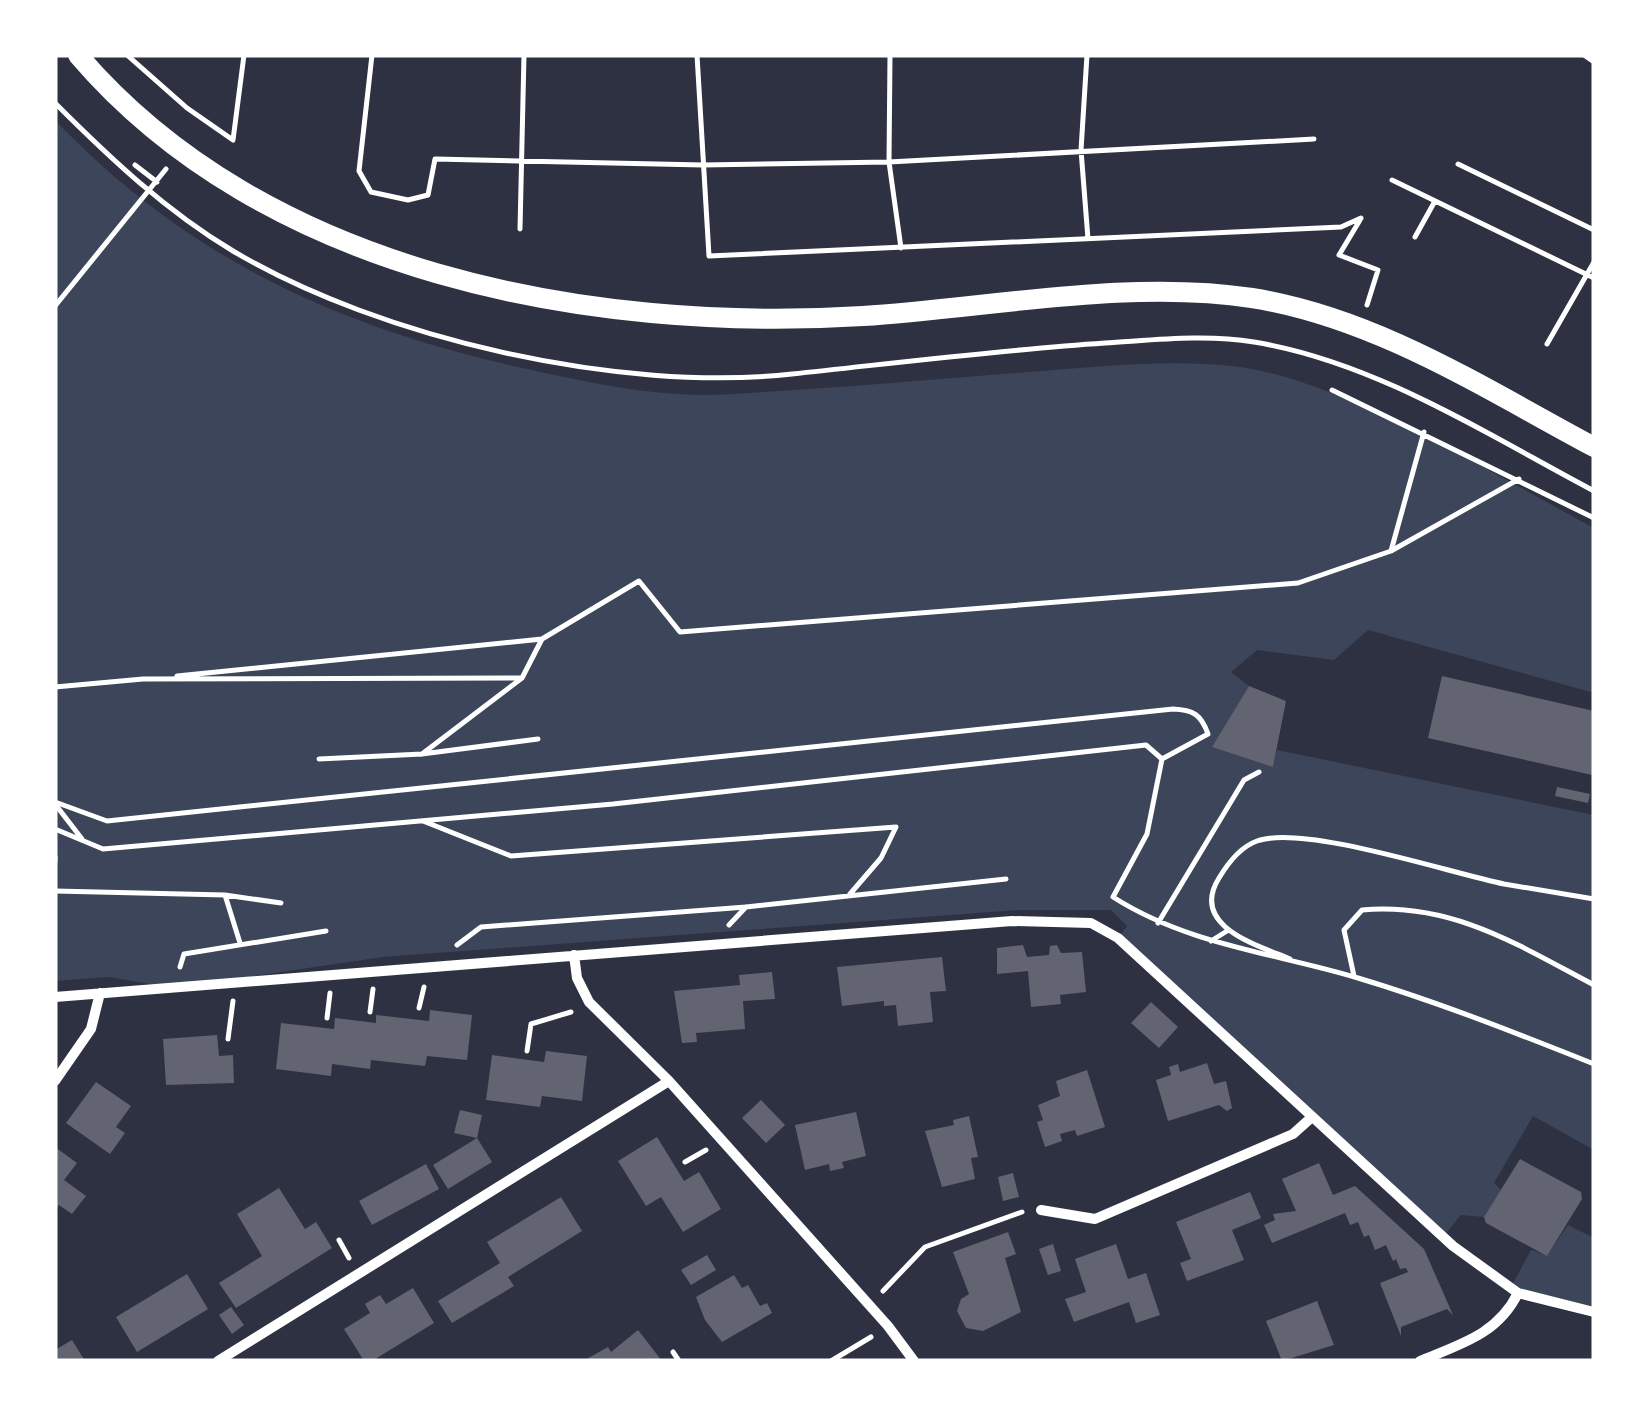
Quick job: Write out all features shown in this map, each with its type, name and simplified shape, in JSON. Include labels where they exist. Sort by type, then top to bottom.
[{"type":"main road","points":[[78,55],[156,131],[268,205],[370,249],[513,290],[623,309],[754,319],[861,316],[1189,293],[1280,304],[1361,327],[1594,448]]},
{"type":"street","points":[[55,997],[1012,920],[1090,923],[1118,938],[1453,1246],[1518,1293],[1594,1312]]},
{"type":"street","points":[[574,955],[577,978],[593,1005],[669,1081],[888,1326],[914,1361]]},
{"type":"street","points":[[55,1081],[91,1029],[100,993]]},
{"type":"street","points":[[218,1361],[669,1081]]},
{"type":"street","points":[[1041,1210],[1095,1219],[1294,1134],[1312,1117]]},
{"type":"street","points":[[1420,1361],[1488,1332],[1507,1316],[1518,1293]]},
{"type":"path","points":[[127,55],[187,108],[232,140],[244,55]]},
{"type":"path","points":[[372,55],[359,171],[372,192],[408,200],[428,196],[435,159],[703,165],[889,162],[1314,138]]},
{"type":"path","points":[[520,228],[524,55]]},
{"type":"path","points":[[697,55],[708,256],[1341,227],[1361,218],[1339,255],[1378,270],[1361,327]]},
{"type":"path","points":[[890,55],[889,162],[901,248]]},
{"type":"path","points":[[1087,55],[1080,150],[1088,239]]},
{"type":"path","points":[[1584,55],[1594,62]]},
{"type":"path","points":[[68,116],[75,110]]},
{"type":"path","points":[[118,164],[126,157]]},
{"type":"path","points":[[1458,164],[1594,230]]},
{"type":"path","points":[[55,306],[156,182],[135,165]]},
{"type":"path","points":[[1392,180],[1590,276]]},
{"type":"path","points":[[1415,237],[1436,201]]},
{"type":"path","points":[[1547,344],[1590,276],[1594,262]]},
{"type":"path","points":[[867,366],[1169,339],[1252,342],[1318,355],[1371,376],[1594,491]]},
{"type":"path","points":[[1332,390],[1520,478],[1594,518]]},
{"type":"path","points":[[1391,552],[1424,432]]},
{"type":"path","points":[[55,687],[542,639],[639,581],[680,632],[1298,583],[1391,552],[1520,478]]},
{"type":"path","points":[[422,754],[522,678],[542,639]]},
{"type":"path","points":[[143,679],[522,678]]},
{"type":"path","points":[[55,803],[107,821],[1173,709],[1190,710],[1202,718],[1208,734],[1162,759]]},
{"type":"path","points":[[318,759],[422,754],[538,738]]},
{"type":"path","points":[[55,829],[103,849],[613,804],[1088,749],[1146,745],[1162,759]]},
{"type":"path","points":[[1162,759],[1147,834],[1113,898],[1158,923],[1211,941],[1354,976],[1594,1064]]},
{"type":"path","points":[[1158,923],[1244,780],[1259,772]]},
{"type":"path","points":[[55,803],[84,842]]},
{"type":"path","points":[[420,820],[512,856],[896,826],[881,858],[848,896]]},
{"type":"path","points":[[1305,966],[1227,931],[1213,912],[1212,889],[1230,861],[1254,842],[1274,837],[1333,845],[1594,899]]},
{"type":"path","points":[[428,967],[480,927],[1006,880]]},
{"type":"path","points":[[55,891],[225,896],[281,902]]},
{"type":"path","points":[[225,896],[240,943]]},
{"type":"path","points":[[1354,976],[1344,930],[1362,910],[1406,906],[1481,927],[1594,985]]},
{"type":"path","points":[[173,988],[184,954],[326,931]]},
{"type":"path","points":[[1211,941],[1227,931]]},
{"type":"path","points":[[228,1039],[234,983]]},
{"type":"path","points":[[527,1051],[531,1024],[593,1005]]},
{"type":"path","points":[[868,1307],[924,1247],[1012,1213],[1041,1210]]},
{"type":"path","points":[[831,1361],[888,1326]]},
{"type":"path","points":[[673,1352],[679,1361]]},
{"type":"shaded area","points":[[55,120],[105,169],[213,249],[269,281],[329,308],[455,352],[600,384],[692,395],[1141,364],[1240,367],[1326,391],[1372,411],[1594,528],[1594,693],[1368,630],[1334,660],[1257,650],[1231,672],[1249,686],[1213,746],[1273,767],[1277,750],[1594,815],[1594,1150],[1533,1116],[1494,1183],[1501,1190],[1484,1217],[1461,1215],[1443,1237],[1118,938],[1127,926],[1111,910],[1018,910],[383,957],[173,988],[109,977],[55,981]]},
{"type":"shaded area","points":[[1568,1225],[1594,1238],[1594,1307],[1510,1289],[1531,1250],[1547,1255]]},
{"type":"building","points":[[1442,676],[1594,711],[1592,775],[1428,738]]},
{"type":"building","points":[[1249,686],[1286,701],[1273,767],[1212,747]]},
{"type":"building","points":[[1557,787],[1590,794],[1588,803],[1555,796]]},
{"type":"building","points":[[1023,945],[1027,957],[1049,955],[1050,946],[1057,945],[1061,953],[1082,952],[1086,992],[1060,995],[1061,1004],[1031,1007],[1028,971],[997,974],[997,948]]},
{"type":"building","points":[[942,957],[946,991],[930,992],[933,1022],[898,1026],[896,1005],[884,1006],[884,1001],[842,1006],[837,967]]},
{"type":"building","points":[[772,972],[775,999],[743,1001],[745,1029],[696,1033],[697,1042],[682,1043],[674,991],[740,985],[739,975]]},
{"type":"building","points":[[1151,1002],[1178,1027],[1159,1048],[1131,1023]]},
{"type":"building","points":[[430,1010],[472,1015],[467,1060],[427,1056],[425,1066],[371,1060],[370,1069],[332,1064],[331,1076],[276,1069],[281,1023],[334,1029],[335,1018],[376,1023],[376,1015],[429,1021]]},
{"type":"building","points":[[217,1035],[219,1056],[233,1055],[234,1083],[166,1085],[163,1039]]},
{"type":"building","points":[[546,1051],[587,1056],[582,1101],[542,1096],[540,1107],[486,1100],[492,1055],[544,1062]]},
{"type":"building","points":[[1207,1063],[1214,1084],[1226,1081],[1232,1108],[1227,1111],[1219,1105],[1168,1121],[1156,1080],[1171,1075],[1169,1067],[1178,1064],[1180,1072]]},
{"type":"building","points":[[1087,1070],[1105,1127],[1077,1136],[1075,1130],[1060,1134],[1062,1141],[1045,1147],[1037,1122],[1043,1120],[1038,1105],[1060,1096],[1056,1081]]},
{"type":"building","points":[[96,1082],[131,1106],[116,1127],[125,1133],[110,1154],[66,1123]]},
{"type":"building","points":[[761,1100],[785,1125],[766,1143],[742,1118]]},
{"type":"building","points":[[460,1110],[482,1115],[477,1138],[454,1133]]},
{"type":"building","points":[[856,1112],[866,1156],[842,1162],[844,1168],[830,1171],[829,1164],[805,1170],[795,1125]]},
{"type":"building","points":[[969,1116],[978,1157],[971,1158],[975,1179],[942,1187],[925,1131],[954,1125],[953,1120]]},
{"type":"building","points":[[657,1137],[684,1181],[699,1172],[721,1209],[683,1232],[661,1197],[646,1206],[618,1161]]},
{"type":"building","points":[[477,1138],[492,1162],[448,1189],[433,1165]]},
{"type":"building","points":[[55,1147],[77,1163],[64,1180],[86,1196],[72,1214],[59,1205],[55,1210]]},
{"type":"building","points":[[1520,1159],[1581,1192],[1582,1199],[1547,1256],[1486,1223],[1484,1217]]},
{"type":"building","points":[[1319,1163],[1333,1195],[1355,1186],[1424,1249],[1453,1315],[1447,1309],[1401,1327],[1401,1336],[1380,1283],[1408,1272],[1406,1268],[1400,1269],[1396,1259],[1393,1261],[1386,1245],[1375,1250],[1369,1235],[1364,1237],[1358,1222],[1350,1225],[1345,1213],[1272,1243],[1264,1225],[1275,1220],[1273,1214],[1296,1211],[1282,1179]]},
{"type":"building","points":[[426,1164],[439,1189],[372,1225],[359,1201]]},
{"type":"building","points":[[1013,1173],[1019,1197],[1003,1201],[998,1177]]},
{"type":"building","points":[[279,1188],[305,1229],[316,1222],[332,1248],[236,1308],[219,1283],[262,1256],[237,1214]]},
{"type":"building","points":[[1250,1192],[1261,1218],[1232,1230],[1244,1260],[1187,1281],[1180,1263],[1191,1259],[1176,1222]]},
{"type":"building","points":[[561,1197],[582,1231],[508,1277],[514,1286],[452,1323],[438,1301],[500,1263],[487,1242]]},
{"type":"building","points":[[1008,1232],[1016,1254],[1005,1258],[1021,1312],[983,1331],[966,1328],[957,1311],[961,1299],[969,1294],[953,1252]]},
{"type":"building","points":[[1053,1244],[1061,1271],[1048,1275],[1039,1249]]},
{"type":"building","points":[[1116,1244],[1128,1279],[1146,1273],[1160,1315],[1136,1323],[1129,1302],[1074,1322],[1065,1299],[1086,1292],[1075,1259]]},
{"type":"building","points":[[707,1255],[716,1270],[691,1285],[681,1270]]},
{"type":"building","points":[[187,1274],[208,1309],[137,1352],[116,1317]]},
{"type":"building","points":[[734,1275],[742,1288],[748,1285],[760,1306],[767,1303],[772,1313],[722,1342],[705,1320],[696,1297]]},
{"type":"building","points":[[413,1288],[434,1323],[372,1361],[364,1361],[344,1329],[370,1313],[365,1304],[380,1295],[386,1304]]},
{"type":"building","points":[[1317,1301],[1334,1345],[1282,1361],[1266,1321]]},
{"type":"building","points":[[231,1307],[244,1325],[232,1334],[219,1315]]},
{"type":"building","points":[[638,1330],[662,1361],[583,1361],[608,1347],[611,1352]]},
{"type":"building","points":[[72,1340],[85,1361],[55,1361],[55,1350]]}]
